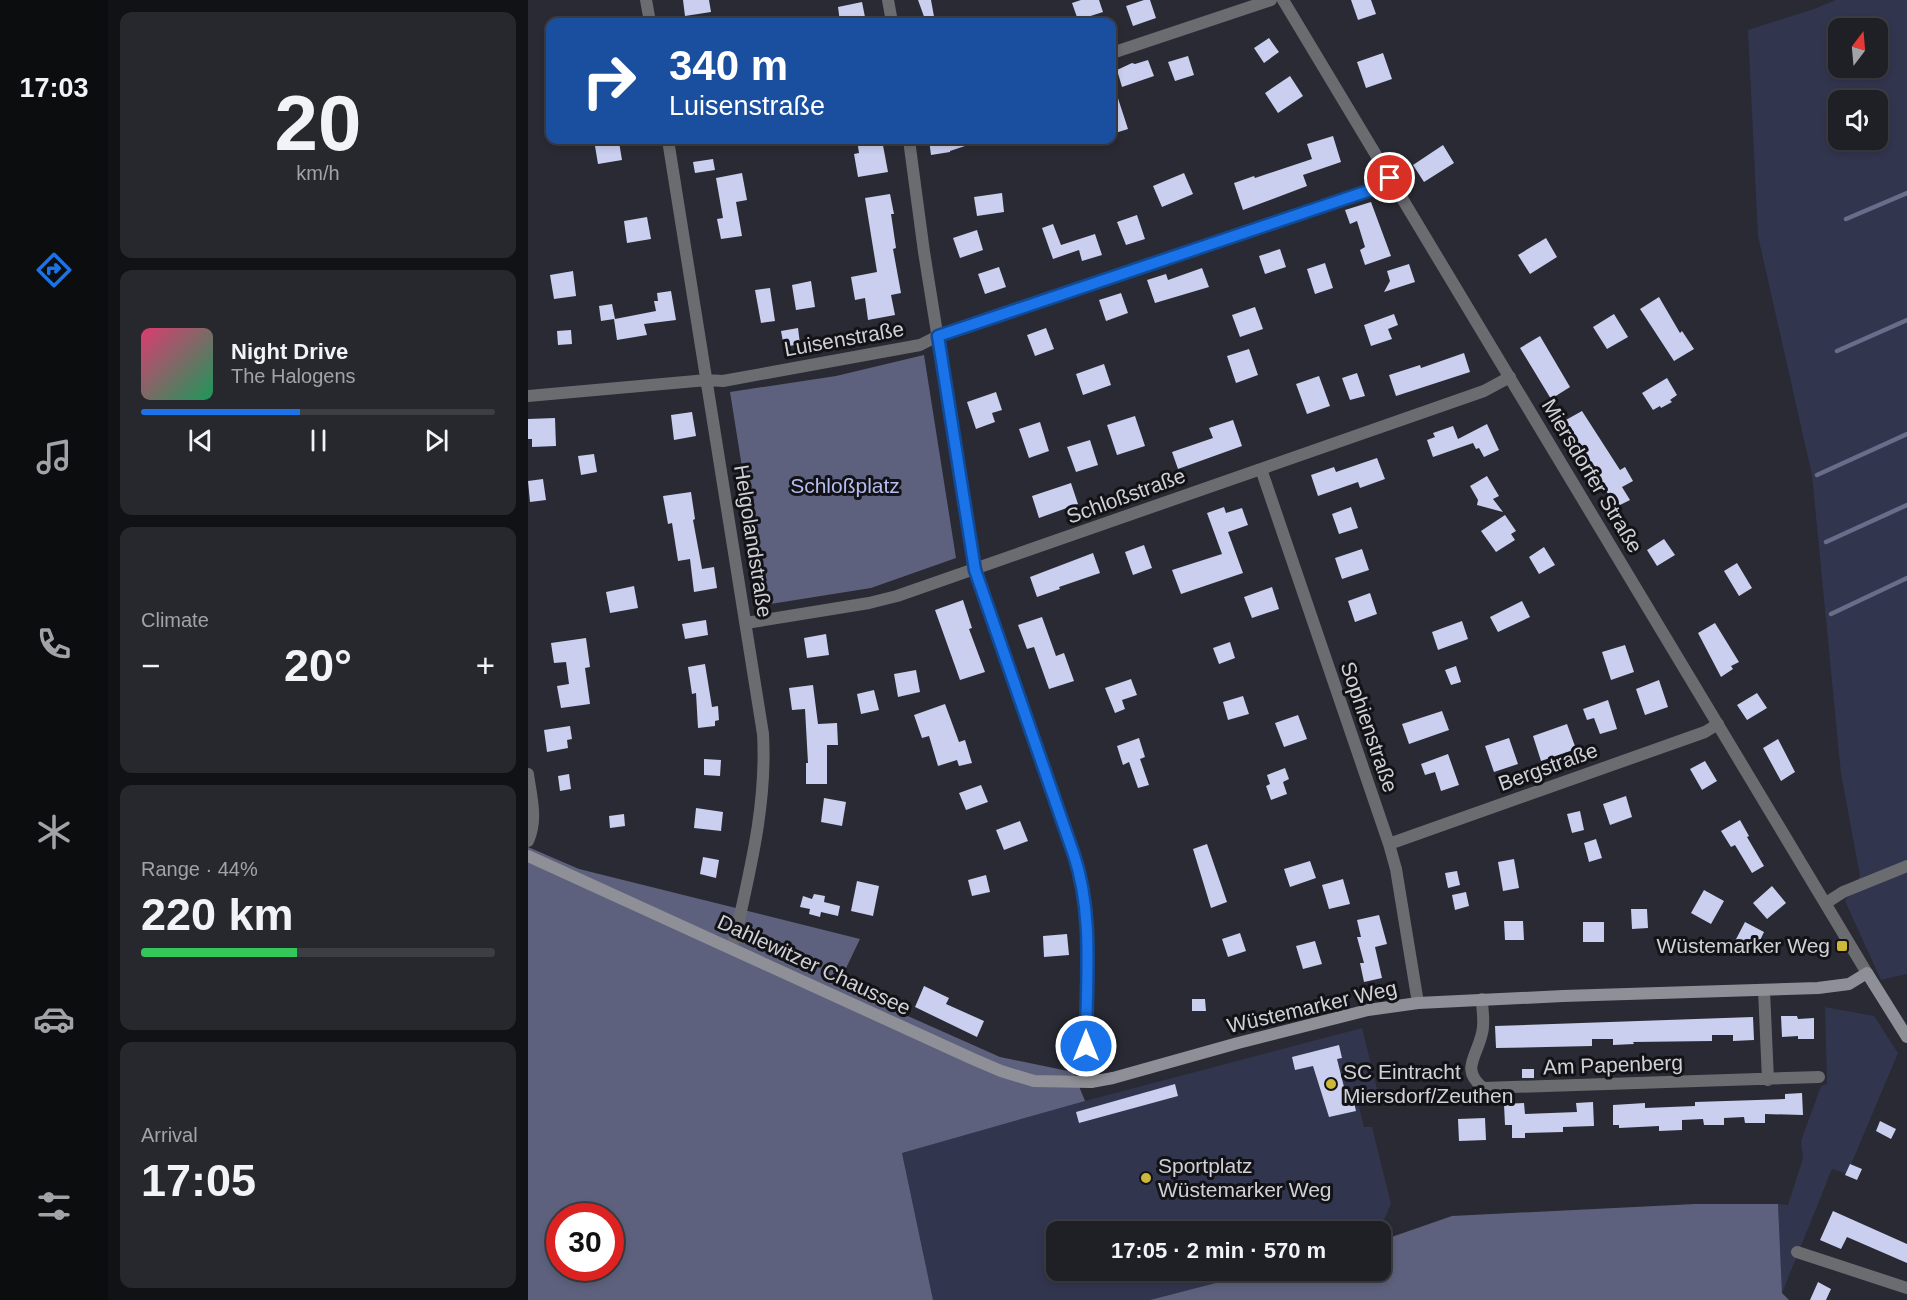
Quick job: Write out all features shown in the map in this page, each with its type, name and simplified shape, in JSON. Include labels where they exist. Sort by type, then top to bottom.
[{"type":"main road","name":"Dahlewitzer Chaussee","points":[[528,856],[671,923],[731,947],[1001,1071],[1034,1081],[1091,1082]]},
{"type":"main road","name":"Wüstemarker Weg","points":[[1091,1082],[1368,1010],[1418,1003],[1482,999],[1839,986],[1867,973]]},
{"type":"main road","points":[[1867,973],[1907,1037]]},
{"type":"street","points":[[646,0],[649,18]]},
{"type":"street","points":[[888,0],[891,18]]},
{"type":"street","points":[[1116,52],[1271,0]]},
{"type":"street","name":"Miersdorfer Straße","points":[[1282,0],[1867,973]]},
{"type":"street","name":"Helgolandstraße","points":[[669,144],[763,734],[764,778],[759,827],[738,926],[731,947]]},
{"type":"street","points":[[910,144],[975,570],[1078,868],[1083,890],[1086,926],[1086,1046],[1091,1082]]},
{"type":"street","name":"Luisenstraße","points":[[528,396],[707,380],[723,381],[920,345],[938,336],[1371,190],[1390,178]]},
{"type":"street","name":"Schloßstraße","points":[[746,623],[897,597],[1484,391],[1510,377]]},
{"type":"street","name":"Sophienstraße","points":[[1261,469],[1389,844],[1396,869],[1418,1003]]},
{"type":"street","name":"Bergstraße","points":[[1389,844],[1705,732],[1718,724]]},
{"type":"street","points":[[528,774],[535,817],[533,831],[528,841]]},
{"type":"street","points":[[1826,903],[1843,892],[1907,866]]},
{"type":"street","points":[[1764,990],[1768,1080]]},
{"type":"street","name":"Am Papenberg","points":[[1482,999],[1483,1031],[1470,1070],[1473,1080],[1483,1088],[1819,1077]]},
{"type":"street","points":[[1797,1252],[1907,1288]]},
{"type":"shaded area","points":[[1836,0],[1907,0],[1907,974],[1881,980],[1845,901],[1860,876],[1841,774],[1812,475],[1758,236],[1748,30]]},
{"type":"shaded area","points":[[1825,1007],[1874,1016],[1898,1053],[1847,1174],[1832,1169],[1782,1293],[1778,1204],[1788,1205],[1803,1158],[1801,1141],[1821,1086],[1827,1084]]},
{"type":"shaded area","name":"Sportplatz Wüstemarker Weg","points":[[1362,1028],[1380,1101],[1359,1107],[1364,1127],[1372,1127],[1391,1204],[1383,1221],[1046,1221],[1046,1281],[1223,1281],[1150,1300],[933,1300],[902,1153],[1085,1101]]},
{"type":"green space","name":"Schloßplatz","points":[[924,355],[956,558],[871,588],[764,605],[730,392],[836,376]]},
{"type":"green space","points":[[528,847],[579,869],[860,939],[838,985],[1000,1057],[1073,1072],[1085,1101],[902,1153],[933,1300],[528,1300]]},
{"type":"green space","points":[[1695,1204],[1778,1204],[1782,1293],[1789,1300],[1150,1300],[1223,1281],[1391,1281],[1391,1237],[1452,1216]]},
{"type":"building","points":[[683,0],[709,0],[711,12],[685,16]]},
{"type":"building","points":[[918,0],[931,0],[934,18],[925,18]]},
{"type":"building","points":[[1081,0],[1099,0],[1103,12],[1077,18],[1072,3]]},
{"type":"building","points":[[1150,0],[1156,18],[1133,26],[1126,6]]},
{"type":"building","points":[[1351,0],[1371,0],[1376,14],[1358,20]]},
{"type":"building","points":[[862,2],[865,18],[839,18],[838,7]]},
{"type":"building","points":[[1269,38],[1279,52],[1264,63],[1254,48]]},
{"type":"building","points":[[1383,53],[1392,79],[1366,88],[1357,62]]},
{"type":"building","points":[[1188,56],[1194,75],[1175,81],[1168,62]]},
{"type":"building","points":[[1148,60],[1154,76],[1122,87],[1117,70],[1132,63]]},
{"type":"building","points":[[1290,76],[1303,96],[1278,113],[1265,93]]},
{"type":"building","points":[[1116,92],[1128,129],[1116,133]]},
{"type":"building","points":[[1333,136],[1341,162],[1303,175],[1307,186],[1243,210],[1234,183],[1312,159],[1307,144]]},
{"type":"building","points":[[619,144],[622,160],[598,164],[595,146]]},
{"type":"building","points":[[858,144],[883,144],[888,172],[858,177],[854,154],[859,153]]},
{"type":"building","points":[[930,144],[971,144],[950,152],[931,155]]},
{"type":"building","points":[[1443,145],[1454,163],[1424,182],[1413,165]]},
{"type":"building","points":[[713,159],[715,170],[695,173],[693,162]]},
{"type":"building","points":[[742,173],[747,200],[736,202],[742,236],[721,239],[717,219],[723,218],[716,178]]},
{"type":"building","points":[[1184,173],[1193,194],[1162,207],[1153,186]]},
{"type":"building","points":[[1002,193],[1004,212],[977,216],[974,197]]},
{"type":"building","points":[[890,194],[896,248],[893,249],[901,293],[891,295],[895,315],[868,320],[865,298],[855,300],[851,277],[877,272],[865,198]]},
{"type":"building","points":[[1371,202],[1391,256],[1365,265],[1360,250],[1365,247],[1357,221],[1350,224],[1345,210]]},
{"type":"building","points":[[1137,215],[1145,239],[1126,245],[1117,222]]},
{"type":"building","points":[[647,217],[651,239],[627,243],[624,221]]},
{"type":"building","points":[[1053,224],[1061,245],[1095,234],[1102,255],[1082,261],[1079,250],[1053,259],[1042,228]]},
{"type":"building","points":[[977,230],[983,250],[960,258],[953,238]]},
{"type":"building","points":[[1546,238],[1557,257],[1530,274],[1518,255]]},
{"type":"building","points":[[1280,249],[1286,267],[1265,274],[1259,256]]},
{"type":"building","points":[[1325,263],[1333,288],[1315,294],[1307,269]]},
{"type":"building","points":[[1409,264],[1415,282],[1384,292],[1390,281],[1387,271]]},
{"type":"building","points":[[999,267],[1006,287],[985,294],[978,274]]},
{"type":"building","points":[[1202,268],[1209,287],[1155,303],[1147,280],[1166,274],[1168,280]]},
{"type":"building","points":[[573,271],[576,296],[554,299],[550,275]]},
{"type":"building","points":[[811,281],[815,307],[796,310],[792,285]]},
{"type":"building","points":[[770,288],[775,321],[761,323],[755,290]]},
{"type":"building","points":[[671,291],[676,320],[644,324],[647,335],[617,340],[614,319],[601,321],[599,306],[612,304],[615,319],[656,311],[654,301],[658,301],[657,293]]},
{"type":"building","points":[[1121,293],[1128,313],[1106,321],[1099,300]]},
{"type":"building","points":[[1659,297],[1680,333],[1682,331],[1694,349],[1674,361],[1640,309]]},
{"type":"building","points":[[1255,307],[1263,329],[1240,337],[1232,315]]},
{"type":"building","points":[[1394,314],[1398,325],[1388,329],[1392,339],[1371,346],[1364,325]]},
{"type":"building","points":[[1614,314],[1628,337],[1607,349],[1593,327]]},
{"type":"building","points":[[798,328],[800,344],[784,347],[781,331]]},
{"type":"building","points":[[1046,328],[1054,349],[1035,356],[1027,335]]},
{"type":"building","points":[[571,330],[572,344],[558,345],[557,331]]},
{"type":"building","points":[[1540,336],[1570,387],[1551,399],[1520,348]]},
{"type":"building","points":[[1249,349],[1258,375],[1236,383],[1227,356]]},
{"type":"building","points":[[1464,353],[1470,372],[1396,396],[1389,375],[1420,365],[1421,368]]},
{"type":"building","points":[[1104,364],[1111,385],[1083,395],[1076,374]]},
{"type":"building","points":[[1357,373],[1365,396],[1350,400],[1342,378]]},
{"type":"building","points":[[1319,376],[1330,406],[1307,414],[1296,384]]},
{"type":"building","points":[[1667,378],[1677,395],[1670,400],[1672,402],[1653,410],[1642,393]]},
{"type":"building","points":[[996,392],[1002,410],[992,413],[995,422],[976,429],[967,402]]},
{"type":"building","points":[[1582,411],[1620,470],[1625,467],[1633,481],[1622,487],[1630,500],[1616,507],[1564,421]]},
{"type":"building","points":[[692,412],[696,436],[674,440],[671,415]]},
{"type":"building","points":[[1135,416],[1145,446],[1117,455],[1107,425]]},
{"type":"building","points":[[555,418],[556,446],[532,447],[532,439],[528,439],[528,419]]},
{"type":"building","points":[[1233,420],[1242,446],[1178,469],[1172,452],[1213,438],[1209,428]]},
{"type":"building","points":[[1040,422],[1049,451],[1029,458],[1019,429]]},
{"type":"building","points":[[1487,424],[1499,450],[1484,457],[1473,443],[1433,457],[1427,440],[1435,437],[1433,433],[1453,426],[1458,439]]},
{"type":"building","points":[[1090,440],[1098,465],[1076,472],[1067,447]]},
{"type":"building","points":[[594,454],[597,472],[581,475],[578,456]]},
{"type":"building","points":[[1377,458],[1385,479],[1360,488],[1358,482],[1318,496],[1311,475],[1334,467],[1336,472]]},
{"type":"building","points":[[1487,476],[1499,496],[1493,499],[1503,512],[1477,505],[1478,500],[1470,486]]},
{"type":"building","points":[[543,479],[546,500],[530,502],[528,481]]},
{"type":"building","points":[[1071,483],[1078,504],[1039,518],[1032,496]]},
{"type":"building","points":[[691,492],[695,519],[693,520],[702,569],[714,567],[717,588],[694,592],[690,559],[678,561],[672,523],[668,524],[663,496]]},
{"type":"building","points":[[1224,507],[1226,513],[1242,508],[1248,525],[1228,532],[1243,573],[1181,594],[1172,570],[1222,554],[1207,513]]},
{"type":"building","points":[[1351,507],[1358,528],[1339,534],[1332,514]]},
{"type":"building","points":[[1505,515],[1516,531],[1511,534],[1515,540],[1496,552],[1481,531]]},
{"type":"building","points":[[1664,539],[1675,555],[1657,566],[1647,550]]},
{"type":"building","points":[[1144,545],[1152,568],[1133,575],[1125,552]]},
{"type":"building","points":[[1544,547],[1555,565],[1539,574],[1529,557]]},
{"type":"building","points":[[1362,549],[1369,570],[1342,579],[1335,558]]},
{"type":"building","points":[[1093,553],[1100,573],[1037,597],[1030,577]]},
{"type":"building","points":[[1737,563],[1752,588],[1739,596],[1724,571]]},
{"type":"building","points":[[634,586],[638,608],[610,613],[606,592]]},
{"type":"building","points":[[1272,587],[1279,609],[1252,618],[1244,597]]},
{"type":"building","points":[[1370,593],[1377,614],[1355,622],[1348,601]]},
{"type":"building","points":[[963,600],[972,628],[969,629],[985,672],[960,680],[935,610]]},
{"type":"building","points":[[1522,601],[1530,617],[1498,632],[1490,617]]},
{"type":"building","points":[[1042,617],[1056,656],[1064,653],[1074,681],[1049,689],[1034,647],[1027,649],[1018,625]]},
{"type":"building","points":[[706,620],[708,635],[685,639],[682,624]]},
{"type":"building","points":[[1462,621],[1468,639],[1438,650],[1432,632]]},
{"type":"building","points":[[1715,623],[1739,662],[1731,666],[1733,669],[1721,677],[1698,633]]},
{"type":"building","points":[[826,634],[829,655],[807,658],[804,638]]},
{"type":"building","points":[[586,638],[590,667],[585,668],[590,704],[561,708],[557,686],[569,684],[566,662],[554,663],[551,643]]},
{"type":"building","points":[[1230,642],[1235,658],[1219,664],[1213,648]]},
{"type":"building","points":[[1625,645],[1634,672],[1611,680],[1602,652]]},
{"type":"building","points":[[705,664],[712,707],[718,706],[719,720],[715,721],[715,726],[698,728],[696,693],[692,694],[688,667]]},
{"type":"building","points":[[1456,666],[1461,682],[1451,685],[1445,670]]},
{"type":"building","points":[[916,670],[920,692],[898,697],[894,674]]},
{"type":"building","points":[[1131,679],[1137,695],[1122,700],[1125,709],[1115,713],[1105,688]]},
{"type":"building","points":[[1659,680],[1668,707],[1645,715],[1636,689]]},
{"type":"building","points":[[813,685],[818,724],[837,723],[838,745],[827,745],[827,784],[806,784],[806,763],[808,763],[805,709],[792,710],[789,688]]},
{"type":"building","points":[[874,690],[879,710],[861,714],[857,694]]},
{"type":"building","points":[[1757,693],[1767,708],[1747,720],[1737,705]]},
{"type":"building","points":[[1243,696],[1249,714],[1228,720],[1223,702]]},
{"type":"building","points":[[1608,700],[1617,729],[1600,734],[1594,718],[1587,720],[1583,709]]},
{"type":"building","points":[[945,704],[959,742],[965,740],[972,763],[959,766],[957,760],[938,766],[929,736],[922,738],[914,715]]},
{"type":"building","points":[[1442,711],[1449,730],[1409,744],[1402,724]]},
{"type":"building","points":[[1298,715],[1307,739],[1284,747],[1275,723]]},
{"type":"building","points":[[1567,724],[1576,749],[1541,761],[1533,736]]},
{"type":"building","points":[[570,726],[572,739],[567,740],[568,748],[547,752],[544,730]]},
{"type":"building","points":[[1139,738],[1145,757],[1140,759],[1149,785],[1138,788],[1129,762],[1123,765],[1117,746]]},
{"type":"building","points":[[1509,738],[1518,764],[1494,772],[1485,746]]},
{"type":"building","points":[[1778,739],[1795,772],[1781,781],[1763,748]]},
{"type":"building","points":[[1448,754],[1459,785],[1441,791],[1435,772],[1425,775],[1421,764]]},
{"type":"building","points":[[704,759],[721,760],[720,776],[704,775]]},
{"type":"building","points":[[1705,761],[1717,781],[1702,790],[1690,769]]},
{"type":"building","points":[[1285,768],[1289,779],[1283,782],[1287,794],[1271,800],[1266,786],[1270,784],[1267,775]]},
{"type":"building","points":[[569,774],[571,789],[560,791],[558,776]]},
{"type":"building","points":[[981,785],[988,802],[966,810],[959,793]]},
{"type":"building","points":[[1626,796],[1632,817],[1610,825],[1603,804]]},
{"type":"building","points":[[824,798],[846,802],[842,826],[821,822]]},
{"type":"building","points":[[696,808],[723,812],[721,831],[694,828]]},
{"type":"building","points":[[1580,811],[1584,830],[1572,833],[1567,814]]},
{"type":"building","points":[[624,814],[625,826],[610,828],[609,816]]},
{"type":"building","points":[[1740,820],[1764,866],[1752,873],[1735,845],[1731,847],[1721,831]]},
{"type":"building","points":[[1020,821],[1028,841],[1004,850],[996,830]]},
{"type":"building","points":[[1596,839],[1602,858],[1589,862],[1584,843]]},
{"type":"building","points":[[1207,844],[1227,902],[1211,908],[1193,849]]},
{"type":"building","points":[[703,857],[719,860],[716,878],[700,874]]},
{"type":"building","points":[[1514,859],[1519,888],[1503,891],[1498,862]]},
{"type":"building","points":[[1310,861],[1316,878],[1290,887],[1284,869]]},
{"type":"building","points":[[1457,871],[1460,885],[1448,888],[1445,873]]},
{"type":"building","points":[[986,875],[990,892],[972,896],[968,880]]},
{"type":"building","points":[[1343,879],[1350,904],[1329,909],[1322,885]]},
{"type":"building","points":[[857,881],[879,886],[873,916],[851,911]]},
{"type":"building","points":[[1772,886],[1786,903],[1767,919],[1753,903]]},
{"type":"building","points":[[1704,890],[1724,901],[1711,924],[1691,913]]},
{"type":"building","points":[[1466,892],[1469,906],[1455,910],[1452,895]]},
{"type":"building","points":[[814,894],[825,896],[824,902],[840,906],[838,916],[821,912],[820,917],[809,914],[810,909],[800,907],[803,896],[812,899]]},
{"type":"building","points":[[1631,909],[1647,909],[1648,928],[1632,929]]},
{"type":"building","points":[[1379,915],[1387,944],[1375,947],[1382,978],[1364,982],[1360,963],[1364,963],[1357,937],[1361,937],[1357,920]]},
{"type":"building","points":[[1504,921],[1523,921],[1524,940],[1505,940]]},
{"type":"building","points":[[1583,922],[1604,922],[1604,942],[1583,942]]},
{"type":"building","points":[[1745,922],[1764,932],[1754,953],[1734,943]]},
{"type":"building","points":[[1240,933],[1246,951],[1228,957],[1222,939]]},
{"type":"building","points":[[1067,934],[1069,955],[1044,957],[1043,936]]},
{"type":"building","points":[[1315,941],[1322,964],[1303,969],[1296,946]]},
{"type":"building","points":[[924,986],[949,998],[946,1004],[984,1021],[977,1037],[915,1007]]},
{"type":"building","points":[[1192,999],[1205,999],[1206,1011],[1192,1011]]},
{"type":"building","points":[[1781,1016],[1797,1016],[1798,1019],[1814,1018],[1814,1039],[1798,1039],[1798,1036],[1782,1037]]},
{"type":"building","points":[[1753,1017],[1754,1040],[1733,1041],[1733,1035],[1712,1035],[1712,1041],[1633,1042],[1634,1044],[1613,1045],[1613,1039],[1592,1039],[1592,1046],[1496,1048],[1495,1026]]},
{"type":"building","name":"SC Eintracht Miersdorf/Zeuthen","points":[[1339,1045],[1342,1058],[1337,1059],[1347,1099],[1353,1098],[1356,1111],[1329,1117],[1313,1066],[1295,1070],[1292,1057]]},
{"type":"building","points":[[1522,1069],[1534,1069],[1534,1078],[1522,1078]]},
{"type":"building","points":[[1175,1084],[1178,1096],[1079,1123],[1076,1112]]},
{"type":"building","points":[[1802,1093],[1803,1115],[1765,1114],[1765,1123],[1745,1123],[1744,1117],[1724,1118],[1724,1125],[1704,1125],[1703,1119],[1682,1120],[1682,1130],[1659,1131],[1659,1126],[1619,1128],[1619,1125],[1613,1125],[1613,1105],[1645,1103],[1645,1108],[1695,1106],[1695,1102],[1785,1099],[1785,1094]]},
{"type":"building","points":[[1593,1102],[1594,1126],[1563,1127],[1563,1132],[1525,1133],[1525,1138],[1512,1138],[1512,1125],[1505,1125],[1504,1104],[1524,1103],[1525,1114],[1577,1112],[1576,1103]]},
{"type":"building","points":[[1485,1118],[1486,1140],[1459,1141],[1458,1119]]},
{"type":"building","points":[[1880,1121],[1896,1129],[1891,1139],[1876,1131]]},
{"type":"building","points":[[1850,1164],[1862,1169],[1857,1180],[1845,1175]]},
{"type":"building","points":[[1833,1211],[1907,1244],[1907,1263],[1847,1237],[1841,1249],[1820,1240]]},
{"type":"building","points":[[1818,1282],[1831,1289],[1826,1300],[1810,1300]]},
{"type":"waterway","points":[[1846,219],[1907,193]]},
{"type":"waterway","points":[[1837,351],[1907,320]]},
{"type":"waterway","points":[[1817,475],[1907,434]]},
{"type":"waterway","points":[[1826,542],[1907,505]]},
{"type":"waterway","points":[[1831,614],[1907,578]]},
{"type":"place","name":"Wüstemarker Weg","points":[[1842,946]]},
{"type":"place","name":"SC Eintracht Miersdorf/Zeuthen","points":[[1331,1084]]},
{"type":"place","name":"Sportplatz Wüstemarker Weg","points":[[1146,1178]]},
{"type":"route","points":[[1086,1046],[1086,912],[1083,890],[1074,855],[975,570],[938,336],[1371,190],[1390,178]]}]
